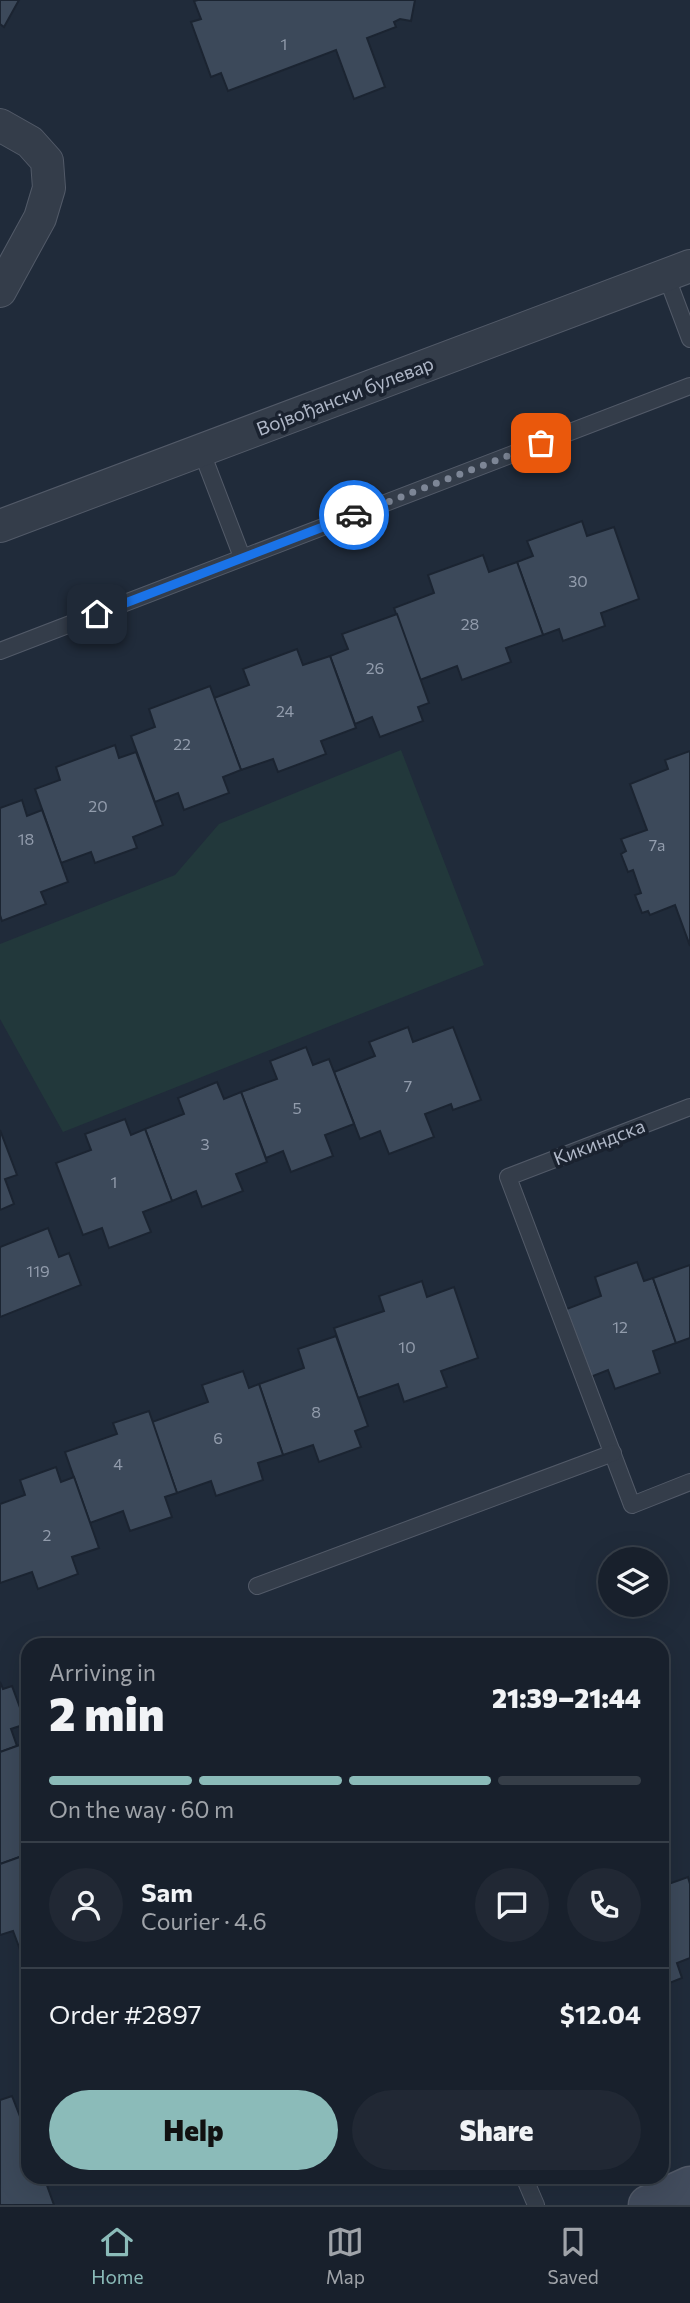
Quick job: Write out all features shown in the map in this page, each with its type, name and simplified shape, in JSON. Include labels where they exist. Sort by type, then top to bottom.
[{"type":"main road","points":[[648,2205],[690,2186]]},
{"type":"street","points":[[0,125],[30,142],[47,161],[49,188],[40,218],[0,291]]},
{"type":"street","name":"Војвођански булевар","points":[[0,526],[678,271]]},
{"type":"lane","points":[[678,271],[690,339]]},
{"type":"lane","points":[[0,651],[690,386]]},
{"type":"lane","points":[[201,450],[242,557]]},
{"type":"lane","name":"Кикиндска","points":[[612,1452],[508,1177],[690,1107]]},
{"type":"lane","points":[[257,1587],[612,1452],[632,1504],[690,1482]]},
{"type":"lane","points":[[527,2184],[536,2205]]},
{"type":"green space","points":[[401,750],[484,965],[63,1132],[0,1019],[0,944],[175,875],[219,824]]},
{"type":"building","points":[[0,0],[19,0],[4,27],[0,24]]},
{"type":"building","points":[[415,0],[411,21],[400,19],[394,22],[396,27],[367,38],[385,87],[354,99],[336,50],[228,91],[221,73],[211,77],[191,22],[201,19],[194,1]]},
{"type":"building","points":[[582,521],[587,536],[614,527],[639,599],[601,613],[605,626],[563,641],[559,629],[543,635],[517,562],[533,556],[527,541]]},
{"type":"building","points":[[483,555],[489,572],[517,562],[543,635],[506,648],[511,662],[462,680],[457,666],[420,680],[394,608],[434,593],[428,575]]},
{"type":"building","points":[[397,614],[429,703],[418,707],[423,721],[380,737],[372,717],[355,724],[330,656],[348,649],[342,634]]},
{"type":"building","points":[[297,649],[303,665],[330,656],[356,728],[321,741],[326,754],[278,772],[273,759],[241,770],[214,698],[249,685],[243,669]]},
{"type":"building","points":[[210,686],[241,770],[223,777],[229,793],[184,810],[178,793],[155,802],[131,736],[155,727],[149,709]]},
{"type":"building","points":[[115,745],[119,758],[136,752],[163,825],[133,837],[137,848],[95,863],[91,852],[61,863],[35,789],[60,780],[56,767]]},
{"type":"building","points":[[690,751],[690,946],[675,905],[650,915],[648,911],[642,913],[635,895],[641,893],[633,870],[628,872],[621,854],[626,851],[621,839],[647,830],[630,784],[668,769],[665,760]]},
{"type":"building","points":[[22,800],[27,816],[42,810],[68,882],[41,892],[46,904],[2,921],[0,808]]},
{"type":"building","points":[[408,1027],[413,1042],[453,1027],[481,1100],[453,1110],[451,1104],[425,1114],[434,1137],[389,1154],[380,1131],[360,1139],[334,1072],[375,1056],[369,1042]]},
{"type":"building","points":[[306,1047],[313,1065],[329,1059],[354,1124],[325,1135],[333,1156],[291,1172],[283,1151],[266,1158],[241,1092],[277,1079],[270,1061]]},
{"type":"building","points":[[217,1082],[224,1099],[241,1092],[267,1162],[236,1174],[243,1191],[202,1207],[196,1191],[172,1201],[145,1129],[184,1114],[178,1098]]},
{"type":"building","points":[[125,1119],[131,1135],[145,1129],[172,1201],[143,1212],[151,1232],[109,1248],[102,1228],[83,1235],[56,1163],[91,1150],[85,1134]]},
{"type":"building","points":[[0,1130],[17,1175],[5,1179],[14,1204],[0,1210]]},
{"type":"building","points":[[48,1228],[59,1257],[69,1253],[81,1285],[0,1317],[0,1247]]},
{"type":"building","points":[[637,1262],[644,1281],[653,1278],[676,1343],[653,1351],[660,1373],[615,1389],[608,1370],[588,1378],[564,1310],[601,1296],[595,1277]]},
{"type":"building","points":[[690,1265],[690,1338],[676,1343],[653,1278]]},
{"type":"building","points":[[422,1281],[427,1297],[454,1287],[478,1358],[441,1371],[447,1387],[404,1402],[398,1384],[358,1398],[334,1328],[384,1311],[379,1296]]},
{"type":"building","points":[[336,1336],[368,1426],[355,1431],[361,1447],[319,1462],[313,1445],[283,1455],[259,1384],[304,1368],[298,1349]]},
{"type":"building","points":[[243,1371],[249,1388],[259,1384],[283,1455],[258,1463],[263,1480],[216,1496],[211,1481],[177,1493],[152,1422],[208,1402],[202,1385]]},
{"type":"building","points":[[149,1411],[177,1493],[165,1497],[172,1517],[130,1531],[123,1511],[90,1523],[65,1452],[117,1434],[113,1423]]},
{"type":"building","points":[[56,1467],[61,1482],[74,1477],[99,1548],[72,1557],[78,1574],[38,1589],[32,1572],[0,1583],[0,1504],[25,1495],[20,1480]]},
{"type":"building","points":[[0,1682],[3,1689],[12,1686],[21,1710],[21,1726],[11,1729],[17,1746],[0,1752]]},
{"type":"building","points":[[21,1744],[21,1856],[0,1864],[0,1752]]},
{"type":"building","points":[[21,1856],[21,1952],[13,1931],[0,1935],[0,1864]]},
{"type":"building","points":[[688,1877],[690,1958],[677,1963],[682,1978],[669,1983],[669,1884]]},
{"type":"building","points":[[12,2096],[21,2119],[21,2184],[46,2184],[54,2205],[0,2205],[0,2100]]},
{"type":"way so far","points":[[354,515],[541,443]]},
{"type":"route","points":[[97,614],[354,515]]}]
